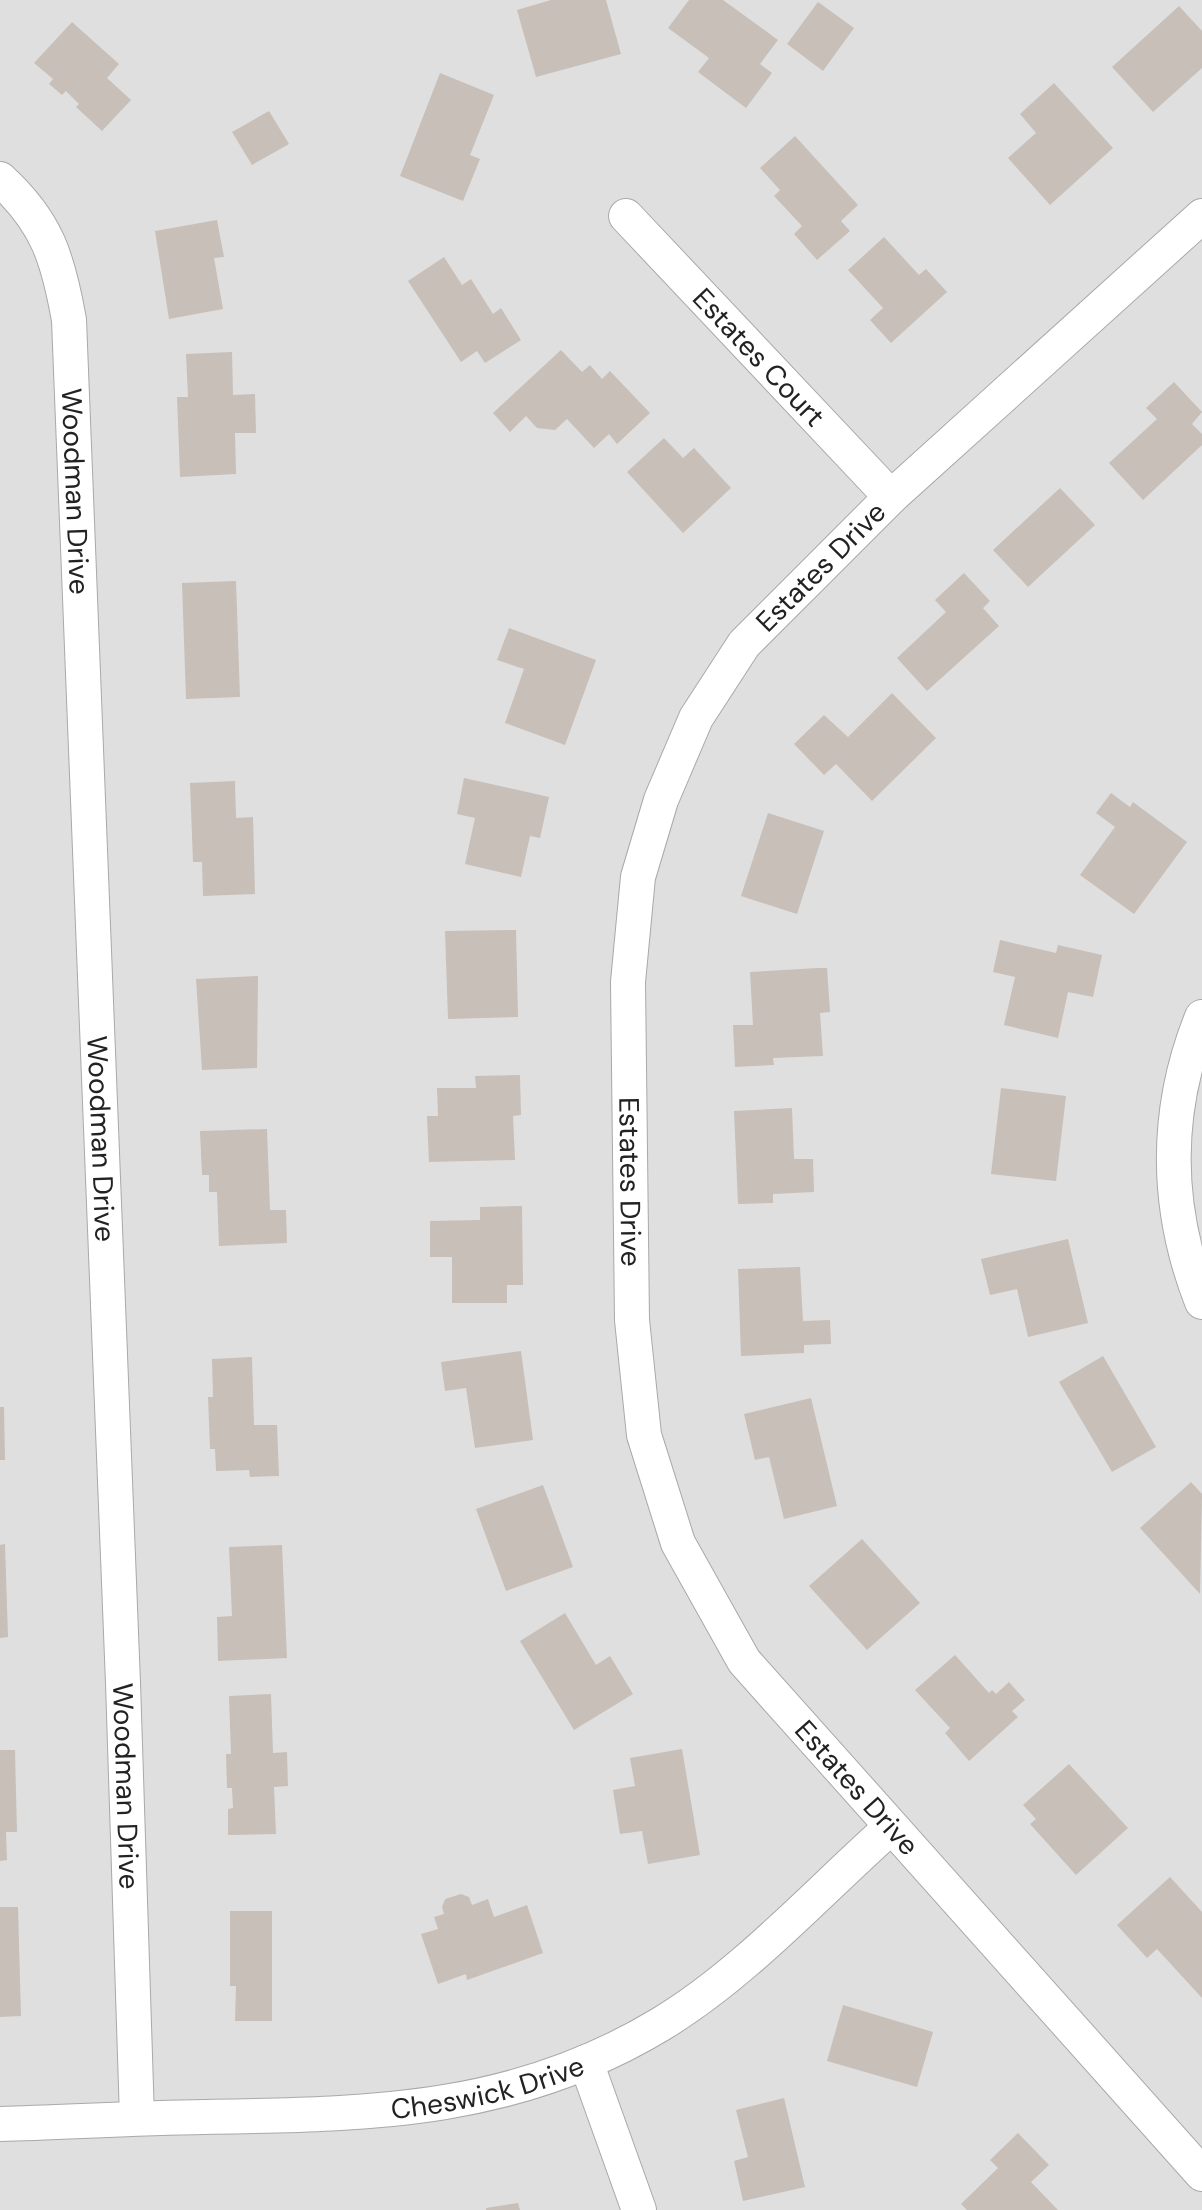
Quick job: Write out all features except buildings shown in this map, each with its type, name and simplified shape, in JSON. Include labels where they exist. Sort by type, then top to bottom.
[{"type":"street","name":"Woodman Drive","points":[[0,179],[18,195],[49,238],[61,271],[69,320],[122,1651],[137,2118]]},
{"type":"street","name":"Estates Court","points":[[626,216],[891,497]]},
{"type":"street","name":"Estates Drive","points":[[1196,2154],[890,1828],[744,1661],[685,1556],[644,1435],[632,1320],[628,982],[638,877],[661,800],[696,718],[744,644],[891,497],[1202,216]]},
{"type":"street","points":[[1202,1017],[1182,1082],[1172,1160],[1180,1234],[1202,1302]]},
{"type":"street","name":"Cheswick Drive","points":[[0,2124],[375,2112],[494,2094],[586,2062],[660,2025],[692,2004],[890,1828]]},
{"type":"street","points":[[586,2062],[627,2168],[639,2210]]},
{"type":"shaded area","points":[[0,0],[1202,0],[1202,2210],[0,2210]]}]
